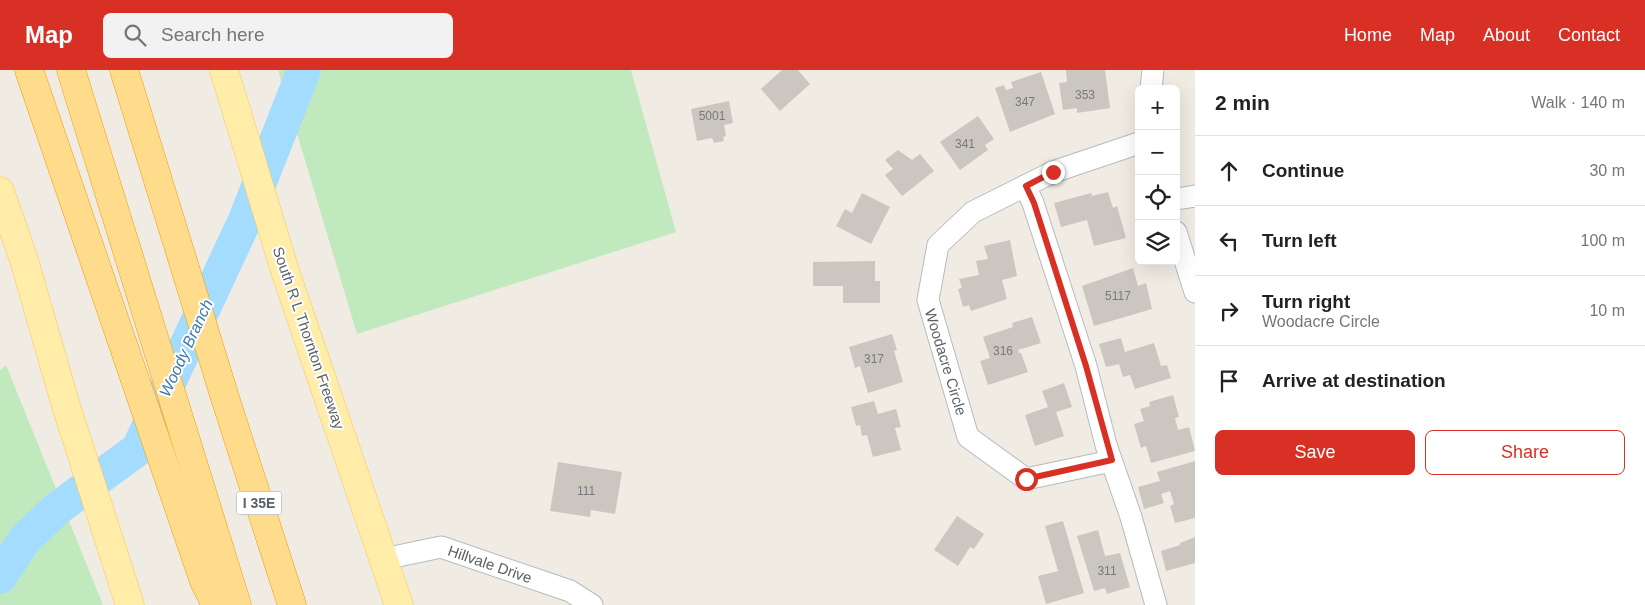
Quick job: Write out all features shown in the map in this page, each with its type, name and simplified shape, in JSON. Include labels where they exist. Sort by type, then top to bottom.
[{"type":"highway","points":[[24,70],[70,186],[204,581],[216,605]]},
{"type":"highway","points":[[29,70],[48,129]]},
{"type":"highway","points":[[71,70],[237,605]]},
{"type":"highway","name":"I 35E","points":[[124,70],[226,401],[292,605]]},
{"type":"main road","name":"South R L Thornton Freeway","points":[[224,70],[285,271],[398,605]]},
{"type":"main road","points":[[0,191],[24,260],[66,406],[130,605]]},
{"type":"street","points":[[1151,85],[1153,70]]},
{"type":"street","name":"Woodacre Circle","points":[[1112,460],[1026,479],[968,437],[928,300],[938,245],[973,212],[1053,172],[1135,144]]},
{"type":"street","points":[[1026,186],[1034,203],[1083,357],[1156,605]]},
{"type":"street","points":[[1180,198],[1195,196]]},
{"type":"street","points":[[1180,245],[1195,292]]},
{"type":"street","name":"Hillvale Drive","points":[[384,559],[441,547],[570,591],[592,605]]},
{"type":"green space","points":[[278,70],[631,70],[676,232],[357,334]]},
{"type":"green space","points":[[6,365],[103,605],[0,605],[0,370]]},
{"type":"building","points":[[782,70],[798,70],[810,84],[780,111],[761,89]]},
{"type":"building","points":[[1066,70],[1105,70],[1110,108],[1077,113],[1077,108],[1063,110],[1059,83],[1067,82]]},
{"type":"building","points":[[1041,72],[1055,114],[1010,132],[995,88],[1004,85],[1006,90],[1013,88],[1011,82]]},
{"type":"building","points":[[729,101],[733,123],[724,125],[726,136],[723,137],[724,141],[714,143],[712,138],[697,141],[691,109]]},
{"type":"building","points":[[978,116],[994,139],[985,145],[988,150],[960,170],[940,142]]},
{"type":"building","points":[[898,150],[912,160],[920,154],[934,171],[902,196],[885,175],[893,169],[885,160]]},
{"type":"building","points":[[1108,192],[1113,208],[1117,206],[1126,238],[1094,246],[1087,220],[1061,227],[1054,203],[1091,193],[1092,196]]},
{"type":"building","points":[[862,193],[890,207],[871,244],[836,226],[845,209],[852,213]]},
{"type":"building","points":[[1010,240],[1017,276],[1002,280],[1007,299],[971,311],[969,305],[963,307],[958,289],[962,288],[959,279],[979,275],[976,261],[988,259],[984,246]]},
{"type":"building","points":[[875,261],[875,281],[880,281],[880,303],[843,303],[843,286],[813,286],[813,262]]},
{"type":"building","points":[[1133,268],[1138,286],[1146,283],[1152,309],[1094,326],[1082,286]]},
{"type":"building","points":[[1032,317],[1041,343],[1018,350],[1028,372],[988,385],[980,361],[990,358],[983,337],[1013,327],[1012,323]]},
{"type":"building","points":[[892,334],[897,350],[894,351],[903,382],[868,393],[860,366],[855,368],[849,347]]},
{"type":"building","points":[[1121,338],[1125,352],[1154,343],[1161,366],[1167,365],[1171,378],[1135,389],[1130,375],[1123,377],[1119,364],[1106,367],[1099,344]]},
{"type":"building","points":[[1064,383],[1072,407],[1056,412],[1064,436],[1035,446],[1025,415],[1048,407],[1042,391]]},
{"type":"building","points":[[1173,395],[1179,417],[1175,418],[1178,430],[1189,427],[1195,451],[1151,463],[1146,446],[1141,448],[1134,424],[1144,421],[1140,409],[1150,406],[1149,402]]},
{"type":"building","points":[[874,401],[878,414],[896,409],[901,427],[895,428],[901,450],[873,457],[867,435],[862,436],[860,425],[856,426],[851,407]]},
{"type":"building","points":[[1195,461],[1195,518],[1175,523],[1170,506],[1174,504],[1170,491],[1161,494],[1164,503],[1144,509],[1138,487],[1160,481],[1157,472]]},
{"type":"building","points":[[558,462],[622,472],[615,514],[591,510],[590,517],[550,511]]},
{"type":"building","points":[[957,516],[984,534],[974,549],[970,547],[958,566],[934,550]]},
{"type":"building","points":[[1063,521],[1084,593],[1046,604],[1038,576],[1058,571],[1045,526]]},
{"type":"building","points":[[1098,530],[1105,556],[1120,553],[1130,587],[1107,594],[1105,588],[1094,591],[1077,536]]},
{"type":"building","points":[[1195,537],[1195,563],[1166,571],[1161,551],[1180,545],[1180,543]]},
{"type":"waterway","name":"Woody Branch","points":[[0,577],[25,539],[58,508],[138,449],[245,220],[304,70]]},
{"type":"route","points":[[1026,479],[1112,460],[1106,445],[1086,366],[1034,203],[1026,186],[1053,172]]}]
